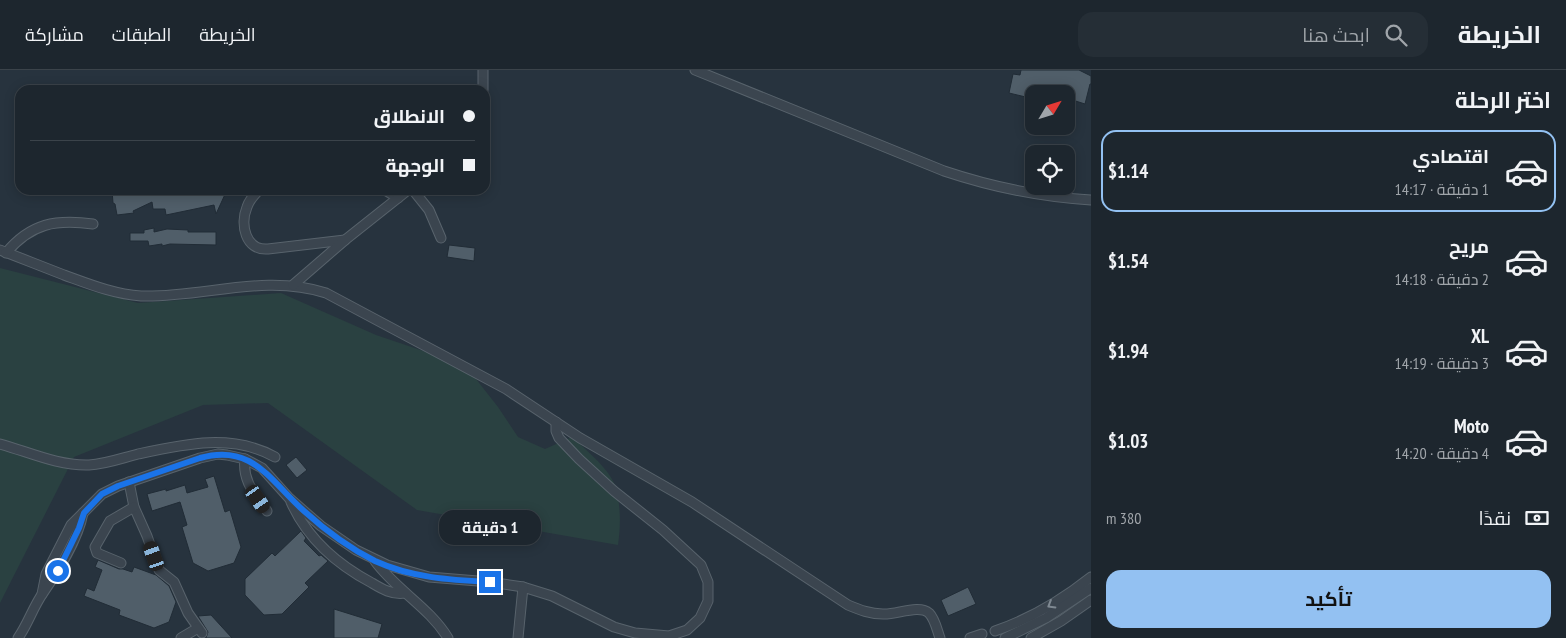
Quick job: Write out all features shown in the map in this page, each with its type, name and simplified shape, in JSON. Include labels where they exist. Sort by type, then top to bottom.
[{"type":"lane","points":[[483,70],[483,85]]},
{"type":"lane","points":[[695,70],[965,178],[1028,193],[1091,200]]},
{"type":"lane","points":[[255,195],[247,207],[244,221],[246,234],[256,247],[264,250],[345,240]]},
{"type":"lane","points":[[393,195],[398,198]]},
{"type":"lane","points":[[293,285],[345,240],[402,195]]},
{"type":"lane","points":[[417,195],[429,210],[441,238]]},
{"type":"lane","points":[[3,251],[40,227],[65,222],[93,224]]},
{"type":"lane","points":[[3,251],[103,289],[130,295],[157,295],[271,285],[293,285],[336,297],[488,378],[523,399],[605,453],[692,502],[848,605],[867,612],[885,614],[917,609],[924,610],[930,615],[940,638]]},
{"type":"lane","points":[[18,638],[42,594],[54,577],[79,528],[84,513],[102,494],[129,482],[209,456],[227,455],[245,459],[262,468],[289,498],[326,530],[375,560],[400,570],[429,577],[523,587],[567,603],[614,627],[647,635],[669,636],[687,630],[700,618],[708,601],[708,582],[700,565],[579,459],[559,438],[556,431],[556,422]]},
{"type":"lane","points":[[0,444],[59,462],[81,465],[100,464],[156,450],[213,442],[246,445],[276,458]]},
{"type":"lane","points":[[245,459],[244,472],[247,483],[267,511]]},
{"type":"lane","points":[[129,482],[134,507],[147,536],[158,570],[177,586],[188,613],[200,630],[181,638]]},
{"type":"lane","points":[[289,498],[305,527],[344,566],[386,590],[395,593],[405,592]]},
{"type":"lane","points":[[121,563],[97,553],[95,547],[110,521],[134,507]]},
{"type":"lane","points":[[375,560],[390,579],[429,613],[448,638]]},
{"type":"lane","points":[[995,631],[1015,624],[1045,608],[1091,577]]},
{"type":"lane","points":[[518,638],[523,587]]},
{"type":"lane","points":[[1005,638],[1033,625],[1091,588]]},
{"type":"lane","points":[[1031,638],[1061,621],[1091,600]]},
{"type":"lane","points":[[970,638],[982,634]]},
{"type":"green space","points":[[0,268],[138,303],[281,293],[376,335],[465,365],[498,407],[518,437],[545,449],[572,437],[607,471],[614,483],[618,498],[620,522],[618,545],[417,510],[268,403],[203,405],[74,457],[0,603]]},
{"type":"building","points":[[1021,70],[1079,70],[1091,76],[1091,84],[1085,104],[1075,101],[1075,85],[1025,85],[1025,97],[1009,93],[1013,74],[1020,75]]},
{"type":"building","points":[[112,195],[225,195],[216,214],[214,205],[166,215],[165,209],[153,209],[152,202],[133,211],[134,213],[117,215],[115,204],[113,203]]},
{"type":"building","points":[[154,228],[154,232],[167,229],[188,230],[188,232],[216,232],[216,245],[170,244],[162,246],[162,244],[149,246],[148,241],[130,241],[130,233],[144,233],[144,230]]},
{"type":"building","points":[[449,245],[475,248],[474,261],[447,257]]},
{"type":"building","points":[[296,457],[307,470],[297,478],[286,465]]},
{"type":"building","points":[[214,476],[225,512],[230,510],[241,547],[234,563],[208,571],[193,563],[182,527],[187,525],[180,502],[152,511],[147,494],[185,485],[187,493],[208,487],[205,479]]},
{"type":"building","points":[[301,531],[306,538],[304,541],[319,556],[321,555],[328,561],[305,583],[309,587],[282,614],[264,615],[245,595],[245,579],[272,553],[275,556]]},
{"type":"building","points":[[98,560],[119,569],[132,572],[134,567],[156,575],[169,586],[176,602],[169,622],[154,628],[119,615],[120,610],[84,596],[87,588],[94,591],[102,570],[95,567]]},
{"type":"building","points":[[968,587],[976,604],[948,616],[941,600]]},
{"type":"building","points":[[334,609],[382,624],[378,638],[334,638]]},
{"type":"building","points":[[211,615],[232,638],[206,638],[208,632],[198,616]]},
{"type":"route","points":[[58,571],[79,528],[84,513],[102,494],[109,489],[142,477],[218,454],[236,456],[262,468],[289,498],[321,526],[375,560],[412,574],[446,580],[490,582]]}]
